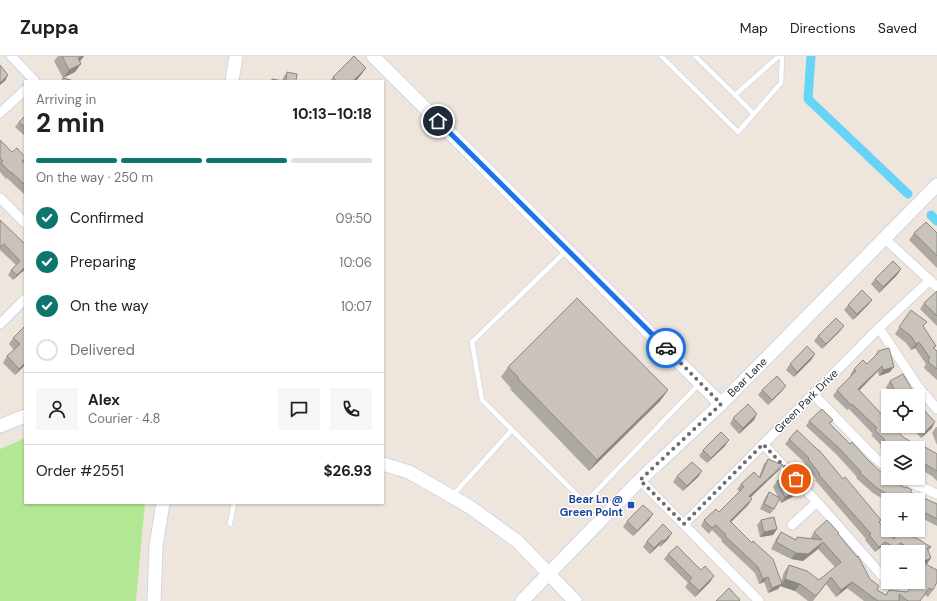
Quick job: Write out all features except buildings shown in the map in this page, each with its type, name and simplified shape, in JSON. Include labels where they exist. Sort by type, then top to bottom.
[{"type":"street","points":[[11,56],[35,80]]},
{"type":"street","points":[[232,80],[236,56]]},
{"type":"street","points":[[373,56],[721,404]]},
{"type":"street","points":[[0,113],[24,91]]},
{"type":"street","name":"Bear Lane","points":[[522,601],[640,480],[721,404],[937,185]]},
{"type":"street","points":[[0,198],[24,222]]},
{"type":"street","points":[[884,238],[937,287]]},
{"type":"street","name":"Green Park Drive","points":[[684,524],[879,328],[930,280]]},
{"type":"street","points":[[0,324],[24,300]]},
{"type":"street","points":[[879,328],[919,388],[937,409]]},
{"type":"street","points":[[813,394],[881,462]]},
{"type":"street","points":[[0,426],[24,416]]},
{"type":"street","points":[[763,444],[818,502],[881,574]]},
{"type":"street","points":[[384,464],[409,472],[470,507],[516,541],[575,601]]},
{"type":"street","points":[[640,480],[759,601]]},
{"type":"street","points":[[914,485],[937,494]]},
{"type":"street","points":[[792,525],[818,502]]},
{"type":"street","points":[[154,601],[156,546],[162,504]]},
{"type":"lane","points":[[662,56],[738,132],[781,83],[782,56]]},
{"type":"lane","points":[[666,60],[670,56]]},
{"type":"lane","points":[[695,56],[754,114]]},
{"type":"lane","points":[[735,95],[779,56]]},
{"type":"lane","points":[[567,250],[472,342],[482,400],[585,503],[700,382]]},
{"type":"lane","points":[[452,497],[512,430]]},
{"type":"lane","points":[[230,524],[234,504]]},
{"type":"green space","points":[[24,438],[24,504],[145,504],[136,601],[0,601],[0,449]]},
{"type":"waterway","points":[[811,56],[808,99],[908,194]]},
{"type":"waterway","points":[[931,215],[937,221]]},
{"type":"way so far","points":[[666,348],[721,404],[640,480],[684,524],[763,444],[796,479]]},
{"type":"place","name":"Bear Ln @ Green Point","points":[[631,505]]},
{"type":"route","points":[[438,121],[666,348]]}]
